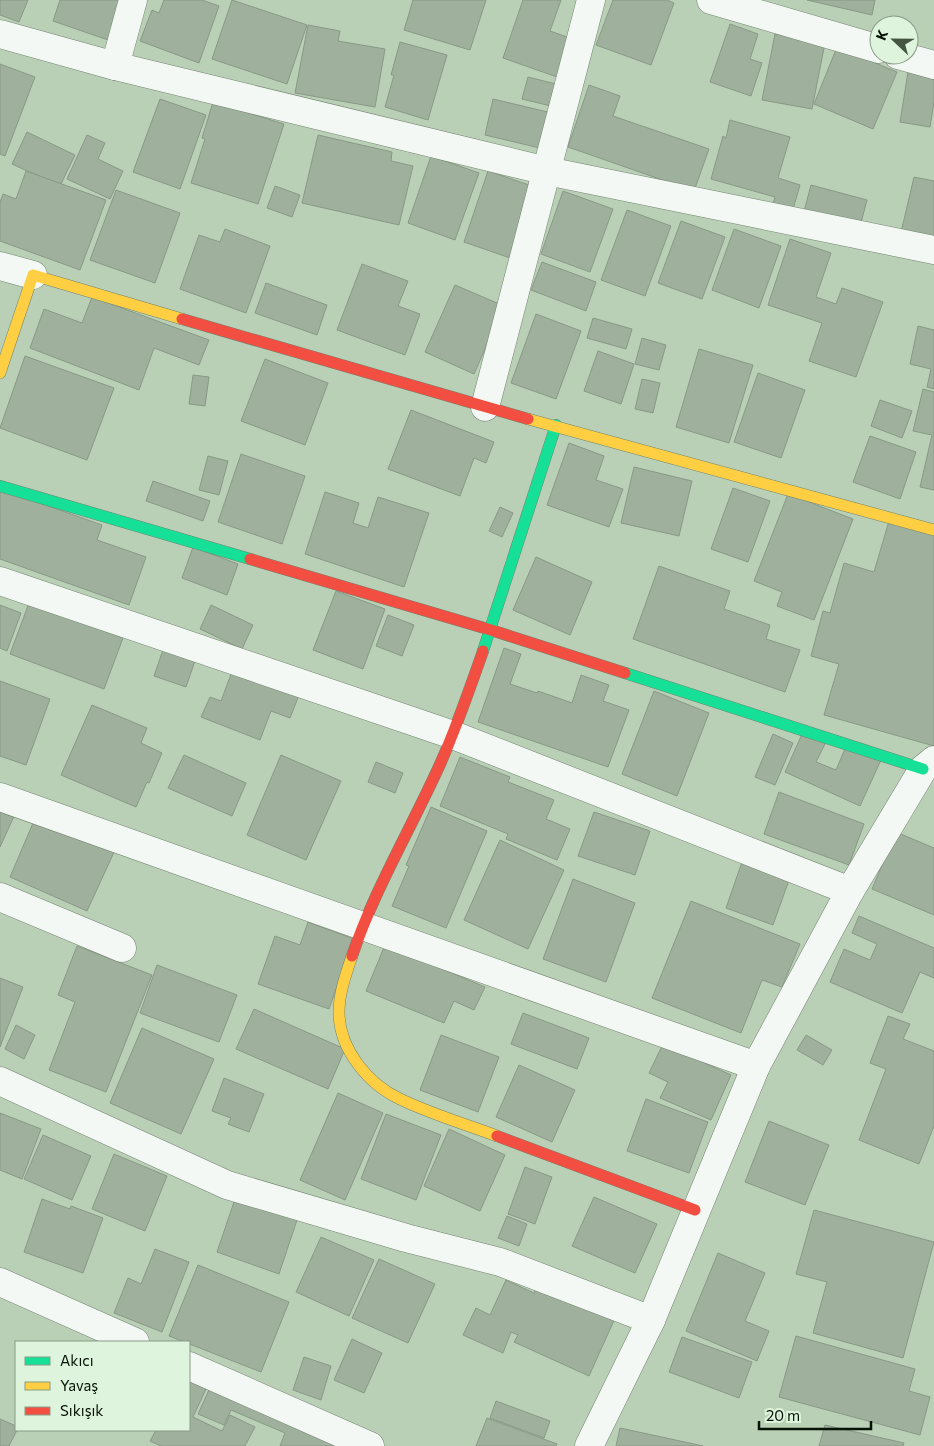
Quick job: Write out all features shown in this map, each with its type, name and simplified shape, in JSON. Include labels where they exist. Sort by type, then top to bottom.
[{"type":"street","points":[[115,66],[133,0]]},
{"type":"street","points":[[485,407],[591,0]]},
{"type":"street","points":[[711,0],[869,46]]},
{"type":"street","points":[[0,34],[115,66],[547,171],[934,250]]},
{"type":"street","points":[[919,61],[934,66]]},
{"type":"street","points":[[0,266],[33,274],[485,407],[934,530]]},
{"type":"street","points":[[0,373],[33,274]]},
{"type":"street","points":[[556,425],[491,630],[453,735],[362,926],[340,992],[338,1015],[348,1050],[370,1078],[399,1099],[695,1210]]},
{"type":"street","points":[[0,486],[491,630],[929,765],[850,891],[756,1066],[650,1320],[589,1446]]},
{"type":"street","points":[[0,581],[453,735],[850,891]]},
{"type":"street","points":[[0,797],[756,1066]]},
{"type":"street","points":[[0,897],[122,948]]},
{"type":"street","points":[[0,1081],[227,1185],[406,1238],[500,1262],[650,1320]]},
{"type":"street","points":[[0,1282],[134,1341]]},
{"type":"street","points":[[190,1366],[370,1446]]},
{"type":"building","points":[[0,0],[28,0],[19,22],[0,15]]},
{"type":"building","points":[[60,0],[122,0],[108,40],[53,21]]},
{"type":"building","points":[[164,0],[202,0],[219,6],[199,63],[140,41],[152,10],[159,13]]},
{"type":"building","points":[[232,0],[307,25],[287,84],[212,59]]},
{"type":"building","points":[[413,0],[486,0],[470,50],[404,30]]},
{"type":"building","points":[[523,0],[561,0],[550,31],[570,38],[557,77],[503,58]]},
{"type":"building","points":[[613,0],[667,0],[674,3],[651,65],[596,45]]},
{"type":"building","points":[[807,0],[875,0],[872,15]]},
{"type":"building","points":[[730,24],[758,34],[750,59],[762,63],[751,96],[710,82]]},
{"type":"building","points":[[308,25],[340,31],[338,41],[385,49],[375,107],[295,93]]},
{"type":"building","points":[[775,34],[825,43],[812,109],[762,100]]},
{"type":"building","points":[[400,42],[447,55],[428,120],[385,107],[394,75],[391,75]]},
{"type":"building","points":[[837,47],[869,60],[869,65],[880,65],[897,72],[873,129],[814,104]]},
{"type":"building","points":[[0,64],[35,77],[5,156],[0,154]]},
{"type":"building","points":[[908,72],[934,76],[934,102],[930,127],[900,122]]},
{"type":"building","points":[[528,77],[560,85],[555,107],[522,99]]},
{"type":"building","points":[[589,85],[620,96],[613,116],[709,149],[694,191],[568,147]]},
{"type":"building","points":[[160,99],[206,115],[180,189],[133,172]]},
{"type":"building","points":[[493,99],[552,113],[544,149],[485,135]]},
{"type":"building","points":[[213,102],[284,124],[258,204],[191,183],[205,139],[202,138]]},
{"type":"building","points":[[730,120],[790,137],[778,178],[800,185],[791,216],[771,210],[775,197],[711,179],[723,136],[726,138]]},
{"type":"building","points":[[27,132],[75,155],[60,186],[12,164]]},
{"type":"building","points":[[87,135],[105,143],[98,159],[123,171],[110,199],[67,179]]},
{"type":"building","points":[[318,135],[392,152],[391,161],[413,166],[399,225],[302,203]]},
{"type":"building","points":[[431,156],[479,173],[455,240],[408,223]]},
{"type":"building","points":[[26,171],[106,200],[80,270],[0,241],[0,202],[3,194],[16,199]]},
{"type":"building","points":[[488,171],[538,188],[513,259],[464,242]]},
{"type":"building","points":[[914,177],[934,181],[934,248],[899,241]]},
{"type":"building","points":[[811,185],[867,200],[858,234],[802,219]]},
{"type":"building","points":[[275,186],[300,195],[292,217],[267,208]]},
{"type":"building","points":[[116,190],[180,213],[155,283],[90,260]]},
{"type":"building","points":[[563,191],[613,209],[590,272],[541,254]]},
{"type":"building","points":[[627,210],[671,226],[645,296],[601,280]]},
{"type":"building","points":[[681,221],[725,237],[702,299],[658,283]]},
{"type":"building","points":[[225,229],[270,246],[246,313],[180,289],[199,235],[220,242]]},
{"type":"building","points":[[734,229],[781,246],[759,308],[712,290]]},
{"type":"building","points":[[790,239],[831,253],[816,297],[836,304],[842,288],[883,302],[856,377],[809,361],[822,323],[768,305]]},
{"type":"building","points":[[542,262],[596,282],[586,311],[531,290]]},
{"type":"building","points":[[362,264],[408,281],[398,306],[420,314],[405,355],[337,330]]},
{"type":"building","points":[[266,283],[327,305],[317,335],[255,313]]},
{"type":"building","points":[[455,285],[504,306],[474,374],[425,352]]},
{"type":"building","points":[[92,297],[209,340],[199,365],[154,348],[139,390],[30,348],[44,309],[82,323]]},
{"type":"building","points":[[536,314],[581,331],[556,399],[511,383]]},
{"type":"building","points":[[593,318],[632,329],[626,349],[587,338]]},
{"type":"building","points":[[918,326],[934,330],[934,389],[927,387],[931,369],[910,364]]},
{"type":"building","points":[[642,338],[666,345],[659,370],[635,364]]},
{"type":"building","points":[[699,349],[753,365],[729,443],[676,427]]},
{"type":"building","points":[[598,351],[634,364],[621,404],[584,391]]},
{"type":"building","points":[[25,356],[114,388],[87,460],[0,428]]},
{"type":"building","points":[[265,359],[328,383],[305,445],[241,421]]},
{"type":"building","points":[[758,373],[805,390],[781,458],[734,442]]},
{"type":"building","points":[[193,375],[209,377],[205,406],[189,404]]},
{"type":"building","points":[[642,379],[660,383],[653,413],[635,409]]},
{"type":"building","points":[[923,389],[934,392],[934,490],[920,487],[932,435],[913,431]]},
{"type":"building","points":[[880,400],[912,411],[902,438],[871,426]]},
{"type":"building","points":[[411,410],[494,442],[486,463],[474,458],[460,496],[388,469]]},
{"type":"building","points":[[870,436],[916,452],[900,499],[853,482]]},
{"type":"building","points":[[569,443],[604,456],[596,480],[623,489],[609,527],[547,505]]},
{"type":"building","points":[[241,454],[305,476],[282,544],[218,522]]},
{"type":"building","points":[[208,456],[228,461],[219,495],[199,490]]},
{"type":"building","points":[[634,467],[692,481],[679,536],[621,523]]},
{"type":"building","points":[[153,481],[210,501],[203,521],[146,501]]},
{"type":"building","points":[[733,488],[770,501],[748,562],[711,549]]},
{"type":"building","points":[[0,489],[102,525],[97,540],[146,557],[129,605],[0,559]]},
{"type":"building","points":[[325,492],[359,503],[353,523],[368,528],[378,497],[429,513],[404,587],[305,554]]},
{"type":"building","points":[[788,494],[853,519],[814,620],[777,606],[782,592],[754,581]]},
{"type":"building","points":[[500,507],[513,513],[502,537],[489,531]]},
{"type":"building","points":[[889,521],[934,534],[934,746],[824,715],[839,664],[811,656],[823,611],[830,613],[844,563],[874,572]]},
{"type":"building","points":[[193,547],[238,564],[227,595],[182,578]]},
{"type":"building","points":[[536,557],[592,582],[570,635],[513,610]]},
{"type":"building","points":[[659,566],[730,591],[724,609],[770,625],[766,639],[800,650],[785,692],[633,639]]},
{"type":"building","points":[[336,591],[385,609],[363,669],[313,650]]},
{"type":"building","points":[[29,603],[123,638],[104,689],[10,654]]},
{"type":"building","points":[[0,605],[21,613],[7,651],[0,648]]},
{"type":"building","points":[[211,605],[253,625],[242,649],[200,629]]},
{"type":"building","points":[[388,615],[414,625],[402,656],[376,646]]},
{"type":"building","points":[[165,644],[197,655],[186,687],[154,676]]},
{"type":"building","points":[[504,648],[521,654],[510,684],[537,693],[538,691],[572,703],[581,675],[609,685],[603,701],[629,710],[608,767],[478,722]]},
{"type":"building","points":[[233,669],[299,695],[290,718],[271,711],[260,740],[201,717],[210,697],[221,701]]},
{"type":"building","points":[[0,681],[50,699],[26,765],[0,756]]},
{"type":"building","points":[[654,691],[709,713],[677,796],[622,774]]},
{"type":"building","points":[[92,705],[147,728],[141,743],[162,753],[136,807],[61,775]]},
{"type":"building","points":[[803,732],[826,742],[816,762],[836,770],[847,744],[881,760],[860,806],[785,772]]},
{"type":"building","points":[[773,734],[793,743],[775,785],[755,777]]},
{"type":"building","points":[[184,755],[246,783],[232,816],[168,788]]},
{"type":"building","points":[[281,755],[341,781],[306,860],[247,835]]},
{"type":"building","points":[[460,757],[510,777],[508,782],[554,800],[546,819],[570,829],[557,860],[506,839],[508,834],[440,806]]},
{"type":"building","points":[[376,762],[403,773],[395,793],[368,782]]},
{"type":"building","points":[[779,792],[864,824],[849,865],[764,834]]},
{"type":"building","points":[[0,805],[16,812],[0,847]]},
{"type":"building","points":[[431,807],[487,831],[446,928],[392,906],[409,866],[406,865]]},
{"type":"building","points":[[594,812],[650,831],[635,875],[578,856]]},
{"type":"building","points":[[36,816],[115,850],[87,911],[10,877]]},
{"type":"building","points":[[896,832],[934,848],[934,915],[872,889]]},
{"type":"building","points":[[500,840],[564,870],[528,949],[464,920]]},
{"type":"building","points":[[742,862],[789,880],[773,925],[726,908]]},
{"type":"building","points":[[573,879],[635,903],[606,982],[543,959]]},
{"type":"building","points":[[691,901],[800,944],[782,987],[762,980],[741,1033],[652,998]]},
{"type":"building","points":[[859,916],[934,948],[934,978],[920,972],[902,1013],[830,982],[844,949],[870,960],[877,944],[852,933]]},
{"type":"building","points":[[308,922],[354,939],[329,1009],[258,984],[275,936],[300,945]]},
{"type":"building","points":[[385,945],[485,987],[474,1010],[454,1001],[444,1023],[366,991]]},
{"type":"building","points":[[77,946],[152,975],[106,1092],[49,1070],[75,1002],[58,995]]},
{"type":"building","points":[[157,965],[237,995],[219,1042],[140,1013]]},
{"type":"building","points":[[0,978],[23,987],[0,1047]]},
{"type":"building","points":[[254,1009],[345,1049],[328,1089],[236,1049]]},
{"type":"building","points":[[523,1013],[589,1038],[577,1069],[511,1044]]},
{"type":"building","points":[[888,1016],[910,1024],[903,1039],[934,1051],[934,1126],[919,1164],[859,1140],[886,1069],[870,1063]]},
{"type":"building","points":[[16,1025],[35,1035],[24,1059],[5,1049]]},
{"type":"building","points":[[142,1028],[214,1059],[181,1134],[110,1103]]},
{"type":"building","points":[[441,1035],[499,1057],[478,1112],[420,1090]]},
{"type":"building","points":[[806,1035],[832,1050],[823,1065],[797,1050]]},
{"type":"building","points":[[663,1044],[731,1075],[711,1120],[660,1098],[668,1082],[649,1073]]},
{"type":"building","points":[[519,1065],[575,1090],[552,1142],[496,1117]]},
{"type":"building","points":[[224,1078],[264,1094],[249,1132],[228,1124],[231,1118],[212,1111]]},
{"type":"building","points":[[338,1093],[383,1113],[345,1200],[300,1180]]},
{"type":"building","points":[[646,1099],[708,1122],[689,1173],[627,1151]]},
{"type":"building","points":[[0,1113],[41,1129],[22,1179],[0,1170]]},
{"type":"building","points":[[386,1114],[441,1135],[416,1200],[361,1179]]},
{"type":"building","points":[[769,1121],[829,1145],[805,1205],[745,1182]]},
{"type":"building","points":[[449,1129],[505,1155],[480,1211],[424,1186]]},
{"type":"building","points":[[43,1135],[91,1156],[72,1200],[24,1179]]},
{"type":"building","points":[[114,1154],[167,1176],[145,1231],[92,1209]]},
{"type":"building","points":[[525,1167],[552,1177],[535,1224],[508,1214]]},
{"type":"building","points":[[594,1197],[657,1224],[635,1273],[572,1246]]},
{"type":"building","points":[[42,1199],[70,1209],[71,1206],[103,1218],[83,1273],[24,1252]]},
{"type":"building","points":[[235,1199],[297,1220],[279,1274],[217,1252]]},
{"type":"building","points":[[814,1210],[934,1242],[903,1358],[813,1333],[827,1282],[796,1274]]},
{"type":"building","points":[[507,1216],[527,1224],[519,1246],[498,1238]]},
{"type":"building","points":[[321,1237],[374,1260],[349,1316],[296,1292]]},
{"type":"building","points":[[155,1249],[189,1262],[162,1332],[114,1313],[128,1278],[141,1284]]},
{"type":"building","points":[[718,1253],[765,1273],[745,1321],[769,1331],[757,1361],[686,1331]]},
{"type":"building","points":[[379,1259],[435,1284],[408,1343],[352,1318]]},
{"type":"building","points":[[198,1265],[289,1302],[261,1372],[190,1344],[190,1341],[182,1341],[169,1336]]},
{"type":"building","points":[[506,1280],[534,1293],[539,1282],[616,1316],[589,1376],[514,1342],[518,1335],[511,1332],[503,1353],[463,1335],[476,1308],[490,1315]]},
{"type":"building","points":[[796,1336],[915,1369],[909,1391],[930,1397],[920,1435],[779,1397]]},
{"type":"building","points":[[682,1337],[752,1362],[739,1398],[669,1372]]},
{"type":"building","points":[[352,1339],[382,1353],[364,1393],[334,1380]]},
{"type":"building","points":[[304,1357],[331,1366],[321,1400],[293,1390]]},
{"type":"building","points":[[190,1363],[213,1374],[193,1417],[222,1431],[230,1415],[255,1427],[245,1446],[161,1446],[150,1441],[155,1431],[190,1431]]},
{"type":"building","points":[[214,1379],[351,1446],[280,1446],[285,1433],[231,1410],[224,1425],[198,1414]]},
{"type":"building","points":[[496,1401],[550,1421],[544,1438],[490,1418]]},
{"type":"building","points":[[487,1418],[557,1444],[556,1446],[476,1446]]},
{"type":"building","points":[[0,1419],[15,1426],[16,1431],[9,1446],[0,1446]]},
{"type":"building","points":[[825,1425],[904,1443],[903,1446],[819,1446]]},
{"type":"building","points":[[620,1428],[703,1446],[616,1446]]},
{"type":"traffic: fast","points":[[483,651],[556,425]]},
{"type":"traffic: fast","points":[[0,486],[250,559]]},
{"type":"traffic: fast","points":[[625,673],[923,769]]},
{"type":"traffic: slow","points":[[0,373],[33,275],[182,319]]},
{"type":"traffic: slow","points":[[528,419],[934,530]]},
{"type":"traffic: slow","points":[[352,956],[345,977],[339,1012],[340,1026],[344,1039],[358,1064],[377,1084],[400,1099],[497,1136]]},
{"type":"traffic: jam","points":[[182,319],[528,419]]},
{"type":"traffic: jam","points":[[250,559],[491,630],[625,673]]},
{"type":"traffic: jam","points":[[352,956],[372,906],[447,748],[483,651]]},
{"type":"traffic: jam","points":[[497,1136],[695,1210]]}]
